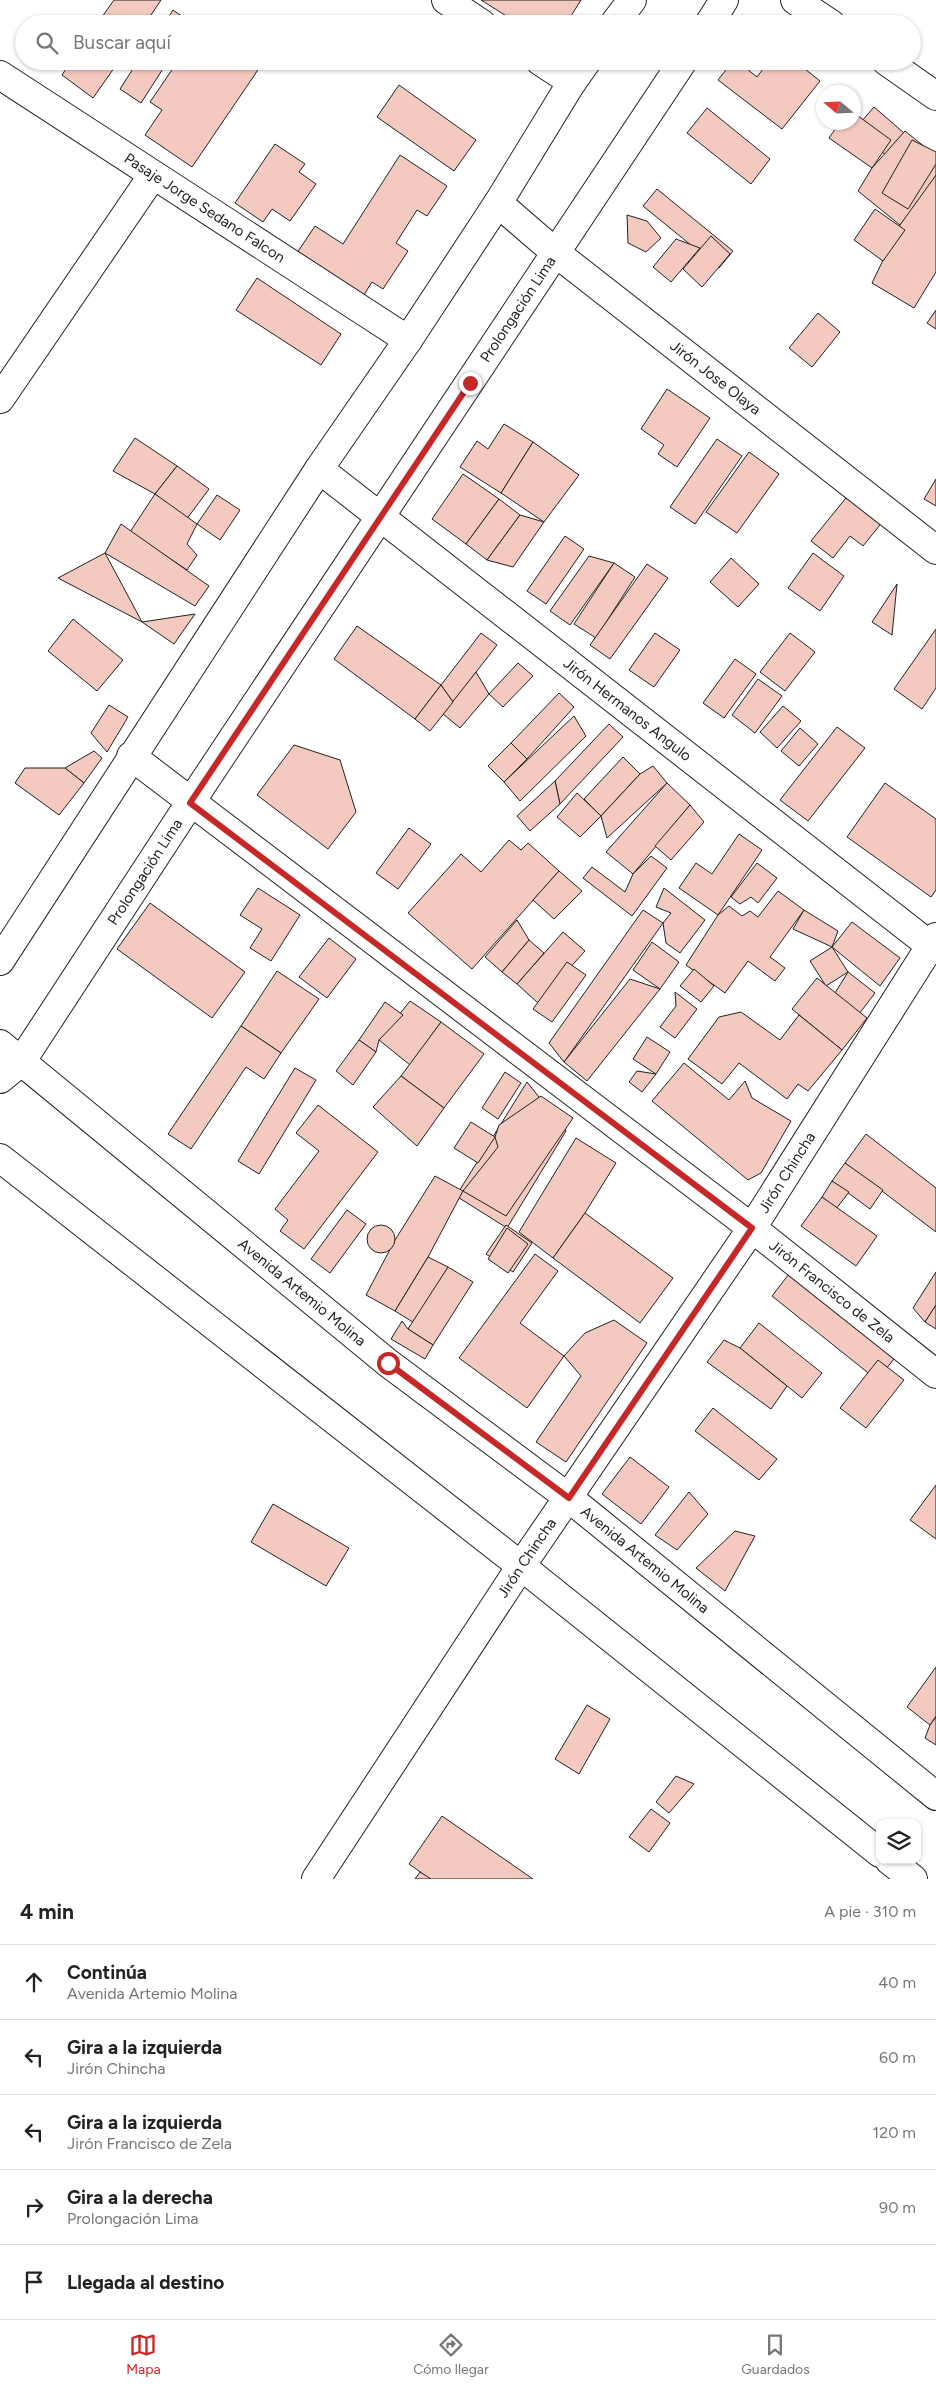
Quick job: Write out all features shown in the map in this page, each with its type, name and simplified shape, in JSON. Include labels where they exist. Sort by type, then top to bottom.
[{"type":"street","points":[[446,0],[468,15]]},
{"type":"street","points":[[621,15],[632,0]]},
{"type":"street","points":[[714,15],[724,0]]},
{"type":"street","points":[[795,0],[818,15]]},
{"type":"street","name":"Prolongación Lima","points":[[0,1079],[21,1062],[190,803],[678,70]]},
{"type":"street","points":[[899,70],[936,96]]},
{"type":"street","points":[[0,961],[318,469],[408,340],[498,203],[579,72]]},
{"type":"street","name":"Pasaje Jorge Sedano Falcon","points":[[0,75],[408,340]]},
{"type":"street","points":[[0,399],[153,175]]},
{"type":"street","name":"Jirón Jose Olaya","points":[[498,203],[556,253],[936,550]]},
{"type":"street","name":"Jirón Hermanos Angulo","points":[[318,469],[934,944]]},
{"type":"street","name":"Jirón Francisco de Zela","points":[[131,756],[190,803],[752,1228],[936,1374]]},
{"type":"street","name":"Jirón Chincha","points":[[316,1879],[520,1566],[569,1498],[752,1228],[934,944]]},
{"type":"street","name":"Avenida Artemio Molina","points":[[0,1044],[388,1363],[569,1498],[936,1796]]},
{"type":"street","points":[[0,1158],[520,1566],[876,1850]]},
{"type":"street","points":[[894,1864],[913,1879]]},
{"type":"building","points":[[114,0],[161,0],[151,15],[103,15]]},
{"type":"building","points":[[481,0],[581,0],[572,15],[505,15]]},
{"type":"building","points":[[173,10],[180,15],[170,15]]},
{"type":"building","points":[[65,70],[113,70],[93,98],[62,75]]},
{"type":"building","points":[[132,70],[162,70],[141,103],[120,89]]},
{"type":"building","points":[[172,70],[258,70],[192,167],[145,135],[162,110],[150,102]]},
{"type":"building","points":[[726,70],[748,70],[757,77],[762,70],[806,70],[820,81],[782,129],[718,80]]},
{"type":"building","points":[[399,85],[476,140],[454,171],[377,117]]},
{"type":"building","points":[[874,107],[912,140],[894,162],[856,130],[861,130],[861,122]]},
{"type":"building","points":[[707,108],[770,159],[751,184],[687,133]]},
{"type":"building","points":[[861,118],[891,140],[872,168],[829,138],[834,130],[861,130]]},
{"type":"building","points":[[905,131],[936,156],[936,179],[900,225],[858,191],[872,168]]},
{"type":"building","points":[[912,140],[936,152],[936,164],[908,209],[882,193]]},
{"type":"building","points":[[275,144],[305,164],[299,172],[316,184],[290,221],[272,209],[263,222],[235,203]]},
{"type":"building","points":[[400,155],[447,186],[427,216],[417,210],[396,243],[408,251],[383,289],[372,282],[362,298],[293,259],[315,226],[343,244]]},
{"type":"building","points":[[936,175],[936,272],[914,308],[872,283],[900,225]]},
{"type":"building","points":[[657,189],[733,251],[719,268],[643,206]]},
{"type":"building","points":[[875,209],[905,230],[883,261],[854,240]]},
{"type":"building","points":[[627,215],[647,221],[661,238],[646,252],[628,243]]},
{"type":"building","points":[[711,236],[730,254],[702,287],[683,269]]},
{"type":"building","points":[[676,239],[700,248],[671,282],[653,267]]},
{"type":"building","points":[[257,278],[341,334],[321,365],[236,310]]},
{"type":"building","points":[[936,310],[936,329],[927,323]]},
{"type":"building","points":[[818,313],[840,332],[812,367],[789,348]]},
{"type":"building","points":[[667,389],[710,418],[677,467],[658,454],[664,445],[641,429]]},
{"type":"building","points":[[504,424],[533,442],[501,493],[460,467],[477,441],[488,449]]},
{"type":"building","points":[[135,438],[177,466],[155,494],[113,471]]},
{"type":"building","points":[[717,439],[742,456],[695,524],[670,507]]},
{"type":"building","points":[[533,442],[579,475],[544,522],[501,493]]},
{"type":"building","points":[[749,452],[779,474],[737,533],[706,512]]},
{"type":"building","points":[[177,466],[209,489],[186,520],[155,494]]},
{"type":"building","points":[[463,474],[499,499],[466,544],[432,519]]},
{"type":"building","points":[[936,479],[936,506],[924,499]]},
{"type":"building","points":[[850,493],[884,520],[863,546],[850,536],[833,558],[811,541]]},
{"type":"building","points":[[155,494],[197,524],[187,544],[197,555],[187,570],[130,532]]},
{"type":"building","points":[[217,495],[240,510],[220,540],[197,524]]},
{"type":"building","points":[[499,499],[520,515],[487,560],[466,544]]},
{"type":"building","points":[[520,515],[544,522],[513,567],[487,560]]},
{"type":"building","points":[[121,524],[209,586],[195,606],[105,553]]},
{"type":"building","points":[[565,536],[584,549],[546,604],[527,591]]},
{"type":"building","points":[[105,553],[142,622],[58,578]]},
{"type":"building","points":[[813,553],[844,576],[820,611],[788,588]]},
{"type":"building","points":[[589,556],[614,563],[570,625],[550,611]]},
{"type":"building","points":[[731,558],[759,584],[738,607],[710,582]]},
{"type":"building","points":[[614,563],[635,577],[596,638],[574,624]]},
{"type":"building","points":[[647,564],[668,578],[610,659],[590,645]]},
{"type":"building","points":[[897,584],[892,635],[872,622]]},
{"type":"building","points":[[195,614],[174,644],[142,622]]},
{"type":"building","points":[[73,619],[123,660],[97,691],[48,651]]},
{"type":"building","points":[[357,626],[441,685],[415,719],[334,659]]},
{"type":"building","points":[[936,629],[936,688],[922,709],[894,689]]},
{"type":"building","points":[[481,633],[497,645],[453,702],[441,685]]},
{"type":"building","points":[[655,633],[680,650],[654,687],[629,670]]},
{"type":"building","points":[[790,633],[815,652],[785,691],[760,672]]},
{"type":"building","points":[[735,659],[756,674],[724,718],[703,703]]},
{"type":"building","points":[[518,663],[533,676],[503,707],[489,694]]},
{"type":"building","points":[[476,672],[489,694],[460,728],[443,714]]},
{"type":"building","points":[[758,679],[782,696],[755,733],[732,715]]},
{"type":"building","points":[[441,685],[453,702],[430,731],[415,719]]},
{"type":"building","points":[[559,693],[574,707],[527,759],[511,743]]},
{"type":"building","points":[[109,705],[128,717],[107,752],[91,733]]},
{"type":"building","points":[[783,706],[801,721],[777,748],[760,732]]},
{"type":"building","points":[[574,716],[586,736],[520,801],[504,782]]},
{"type":"building","points":[[609,724],[623,737],[560,804],[555,781]]},
{"type":"building","points":[[837,727],[865,748],[808,821],[780,800]]},
{"type":"building","points":[[800,728],[818,744],[799,766],[781,751]]},
{"type":"building","points":[[511,743],[527,759],[504,782],[488,766]]},
{"type":"building","points":[[294,745],[340,760],[356,812],[328,849],[257,795]]},
{"type":"building","points":[[94,751],[102,758],[84,783],[65,768]]},
{"type":"building","points":[[623,757],[640,774],[601,816],[584,799]]},
{"type":"building","points":[[653,766],[667,783],[607,838],[601,816],[640,774]]},
{"type":"building","points":[[25,768],[65,768],[84,783],[59,815],[15,783]]},
{"type":"building","points":[[555,781],[560,804],[530,831],[517,816]]},
{"type":"building","points":[[667,783],[690,805],[633,874],[606,852]]},
{"type":"building","points":[[885,783],[936,819],[936,890],[931,897],[847,837]]},
{"type":"building","points":[[577,793],[601,816],[580,837],[557,817]]},
{"type":"building","points":[[690,805],[704,822],[671,860],[655,846]]},
{"type":"building","points":[[409,828],[431,844],[398,889],[376,873]]},
{"type":"building","points":[[739,834],[762,850],[718,915],[679,888],[696,863],[712,874]]},
{"type":"building","points":[[509,840],[521,850],[528,843],[559,871],[472,969],[408,913],[461,854],[481,872]]},
{"type":"building","points":[[651,856],[667,868],[632,916],[583,878],[592,867],[625,892],[633,874]]},
{"type":"building","points":[[757,863],[777,878],[758,903],[751,897],[740,904],[731,897]]},
{"type":"building","points":[[559,871],[582,891],[554,919],[533,900]]},
{"type":"building","points":[[258,888],[300,915],[271,961],[250,948],[262,929],[240,915]]},
{"type":"building","points":[[664,888],[705,920],[680,953],[666,943],[663,923],[671,913],[656,907]]},
{"type":"building","points":[[778,891],[804,910],[770,957],[785,968],[775,981],[748,961],[725,993],[686,965],[718,915],[729,906],[742,916],[750,911],[758,917]]},
{"type":"building","points":[[150,903],[245,972],[212,1018],[117,949]]},
{"type":"building","points":[[643,910],[663,923],[564,1062],[549,1043]]},
{"type":"building","points":[[804,910],[838,931],[832,947],[793,929]]},
{"type":"building","points":[[517,920],[529,940],[502,972],[485,957]]},
{"type":"building","points":[[852,922],[900,958],[880,986],[832,947]]},
{"type":"building","points":[[563,932],[585,951],[538,1003],[517,984]]},
{"type":"building","points":[[329,938],[356,959],[327,998],[299,977]]},
{"type":"building","points":[[529,940],[544,953],[517,984],[502,972]]},
{"type":"building","points":[[652,942],[679,962],[660,989],[633,970]]},
{"type":"building","points":[[832,947],[848,972],[826,986],[810,961]]},
{"type":"building","points":[[567,962],[586,975],[552,1022],[533,1009]]},
{"type":"building","points":[[694,969],[714,986],[701,1002],[680,986]]},
{"type":"building","points":[[277,971],[319,999],[281,1053],[241,1026]]},
{"type":"building","points":[[848,972],[875,993],[859,1014],[835,993]]},
{"type":"building","points":[[817,978],[867,1018],[842,1050],[792,1009]]},
{"type":"building","points":[[630,979],[660,989],[587,1081],[564,1062]]},
{"type":"building","points":[[675,992],[697,1009],[675,1038],[660,1027],[676,1006]]},
{"type":"building","points":[[410,1001],[441,1022],[410,1065],[379,1040]]},
{"type":"building","points":[[385,1002],[403,1015],[379,1040],[376,1052],[359,1040]]},
{"type":"building","points":[[741,1012],[780,1040],[799,1015],[842,1050],[808,1091],[798,1084],[787,1099],[739,1063],[722,1084],[688,1059],[719,1017]]},
{"type":"building","points":[[441,1022],[484,1054],[444,1108],[401,1076]]},
{"type":"building","points":[[241,1026],[281,1053],[264,1079],[246,1067],[191,1149],[168,1134]]},
{"type":"building","points":[[647,1037],[670,1052],[656,1074],[633,1059]]},
{"type":"building","points":[[359,1040],[376,1052],[353,1085],[336,1071]]},
{"type":"building","points":[[684,1063],[729,1100],[745,1081],[752,1098],[791,1121],[761,1173],[748,1180],[652,1101]]},
{"type":"building","points":[[295,1068],[316,1080],[259,1174],[238,1161]]},
{"type":"building","points":[[637,1071],[656,1074],[642,1092],[629,1082]]},
{"type":"building","points":[[505,1072],[521,1083],[498,1119],[482,1108]]},
{"type":"building","points":[[401,1076],[444,1108],[417,1146],[373,1107]]},
{"type":"building","points":[[527,1082],[566,1131],[507,1228],[456,1196]]},
{"type":"building","points":[[541,1096],[573,1118],[506,1216],[463,1191],[498,1147],[495,1137],[499,1125]]},
{"type":"building","points":[[318,1105],[378,1152],[304,1249],[280,1231],[288,1220],[275,1209],[319,1151],[296,1133]]},
{"type":"building","points":[[471,1122],[495,1137],[478,1163],[454,1148]]},
{"type":"building","points":[[866,1134],[936,1188],[936,1232],[845,1163]]},
{"type":"building","points":[[576,1138],[616,1163],[585,1213],[553,1258],[519,1232]]},
{"type":"building","points":[[845,1163],[883,1190],[870,1209],[832,1181]]},
{"type":"building","points":[[435,1176],[463,1191],[428,1257],[395,1311],[366,1295],[395,1240]]},
{"type":"building","points":[[832,1181],[849,1192],[836,1209],[822,1197]]},
{"type":"building","points":[[822,1197],[877,1236],[856,1266],[801,1226]]},
{"type":"building","points":[[347,1210],[366,1224],[330,1273],[311,1259]]},
{"type":"building","points":[[585,1213],[673,1278],[640,1323],[553,1258]]},
{"type":"building","points":[[381,1225],[391,1229],[395,1239],[391,1249],[381,1253],[371,1249],[367,1239],[371,1229]]},
{"type":"building","points":[[506,1225],[532,1243],[513,1272],[486,1254]]},
{"type":"building","points":[[507,1228],[528,1244],[508,1273],[488,1259]]},
{"type":"building","points":[[535,1254],[558,1271],[520,1323],[564,1356],[527,1408],[459,1358]]},
{"type":"building","points":[[428,1257],[448,1267],[416,1324],[395,1311]]},
{"type":"building","points":[[448,1267],[473,1282],[433,1345],[408,1329]]},
{"type":"building","points":[[792,1270],[898,1354],[877,1380],[772,1296]]},
{"type":"building","points":[[936,1272],[936,1305],[925,1322],[913,1308]]},
{"type":"building","points":[[936,1305],[936,1329],[925,1322]]},
{"type":"building","points":[[614,1320],[647,1343],[566,1462],[536,1442],[581,1376],[564,1356],[585,1333]]},
{"type":"building","points":[[402,1321],[408,1329],[433,1345],[425,1359],[391,1339]]},
{"type":"building","points":[[759,1323],[822,1373],[802,1398],[740,1348]]},
{"type":"building","points":[[724,1340],[740,1348],[787,1386],[771,1409],[707,1362]]},
{"type":"building","points":[[878,1360],[904,1380],[866,1428],[840,1408]]},
{"type":"building","points":[[713,1408],[777,1459],[759,1480],[695,1431]]},
{"type":"building","points":[[630,1457],[669,1487],[641,1524],[602,1494]]},
{"type":"building","points":[[936,1485],[936,1539],[910,1520]]},
{"type":"building","points":[[689,1492],[708,1514],[677,1550],[655,1535]]},
{"type":"building","points":[[273,1504],[349,1548],[326,1586],[251,1542]]},
{"type":"building","points":[[735,1531],[755,1536],[725,1591],[696,1568]]},
{"type":"building","points":[[936,1667],[936,1716],[930,1725],[907,1707]]},
{"type":"building","points":[[587,1705],[610,1719],[579,1774],[555,1759]]},
{"type":"building","points":[[936,1717],[936,1745],[925,1738],[930,1725]]},
{"type":"building","points":[[676,1776],[694,1784],[669,1813],[656,1802]]},
{"type":"building","points":[[651,1809],[670,1823],[649,1852],[629,1837]]},
{"type":"building","points":[[442,1816],[533,1879],[430,1879],[409,1864]]},
{"type":"building","points":[[420,1872],[431,1879],[415,1879]]},
{"type":"route","points":[[388,1363],[569,1498],[752,1228],[190,803],[470,383]]}]
